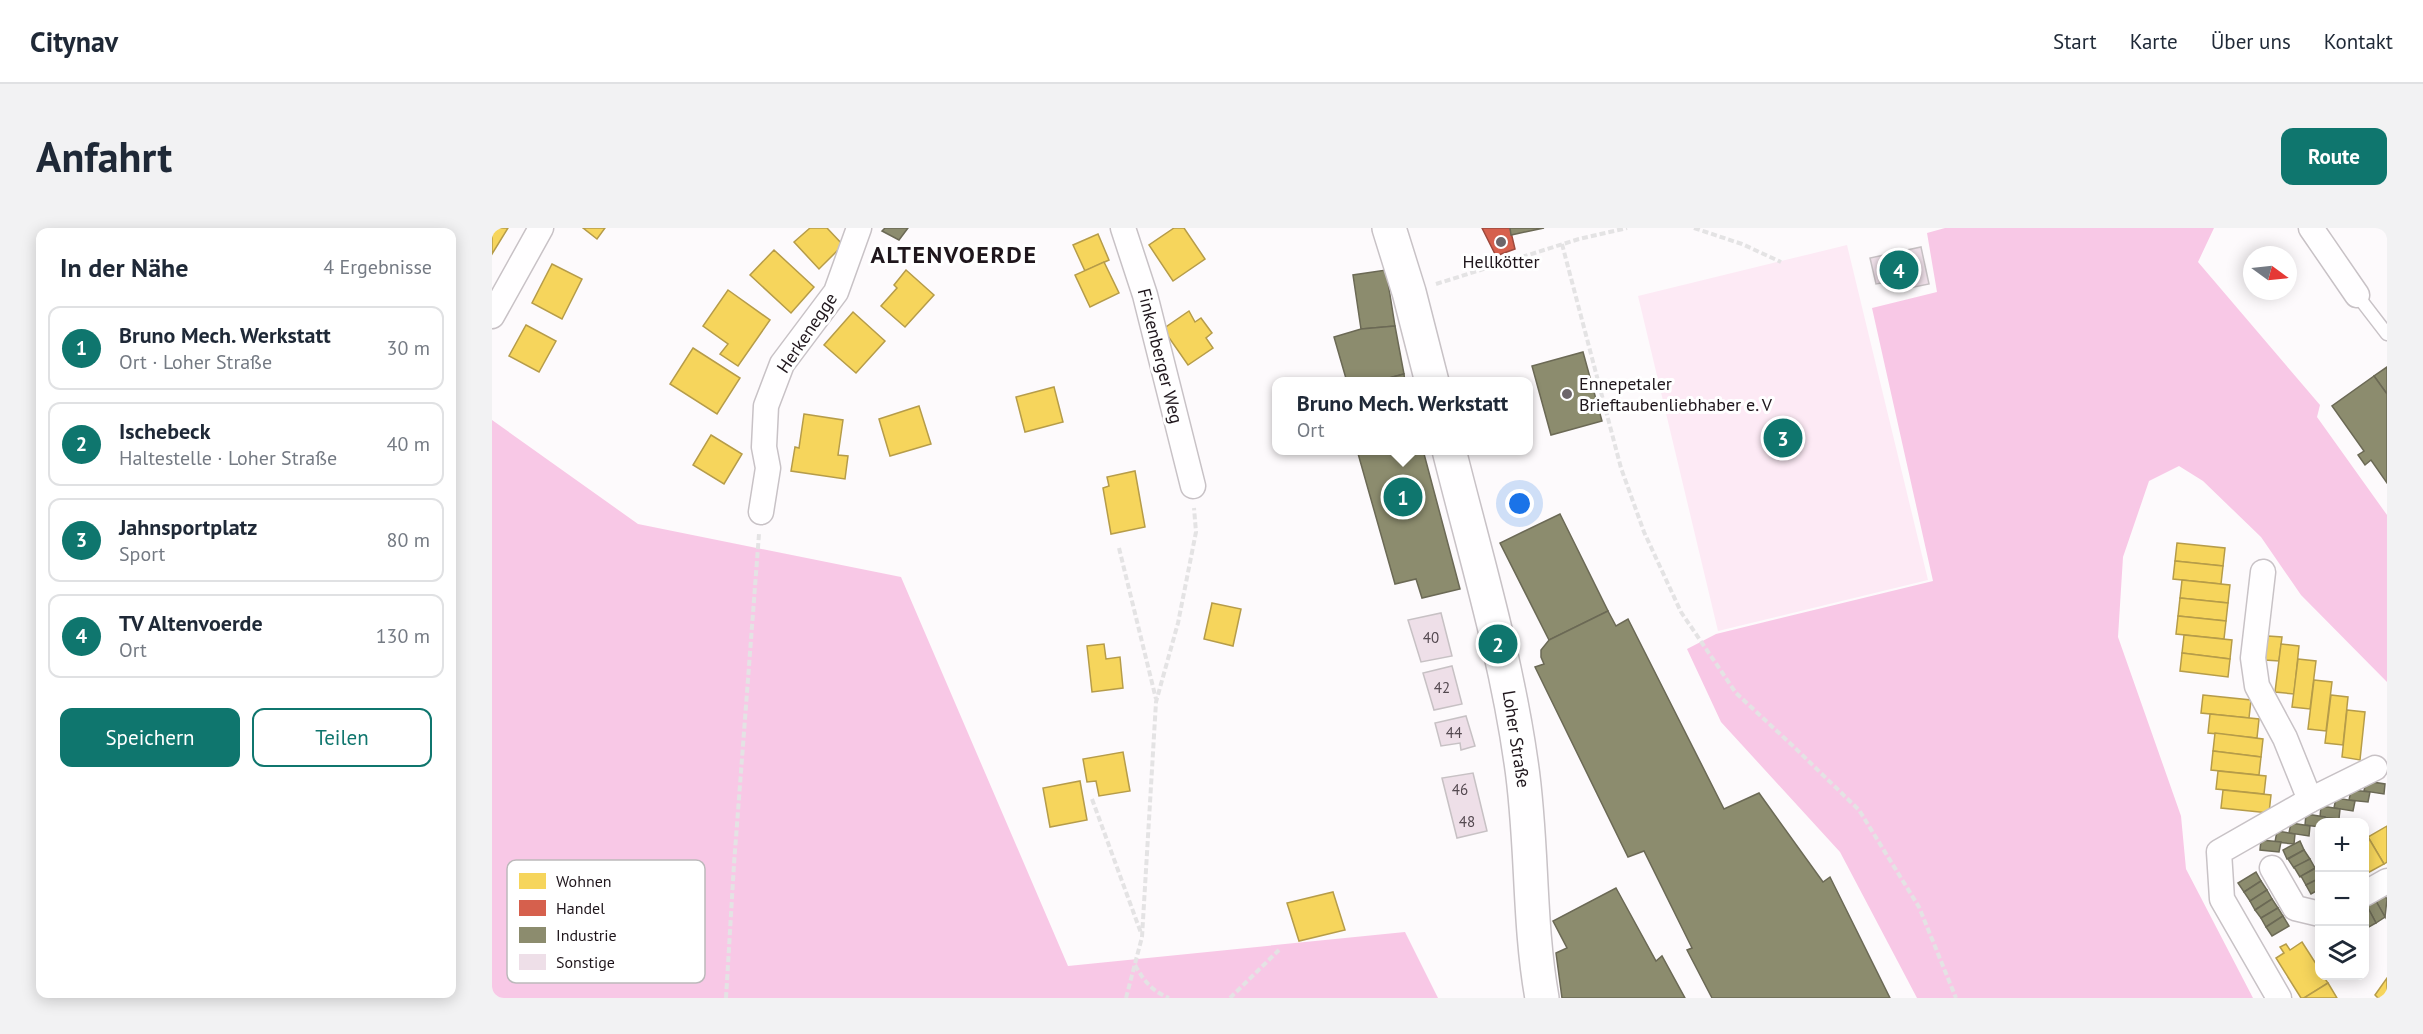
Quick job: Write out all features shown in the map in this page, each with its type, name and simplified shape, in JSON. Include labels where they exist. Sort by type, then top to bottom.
[{"type":"main road","points":[[1389,228],[1409,292],[1431,377]]},
{"type":"main road","name":"Loher Straße","points":[[1450,455],[1498,645],[1518,740],[1526,803],[1531,914],[1542,998]]},
{"type":"street","points":[[492,316],[541,228]]},
{"type":"street","name":"Herkenegge","points":[[761,512],[768,468],[764,447],[766,406],[782,364],[836,292],[859,228]]},
{"type":"street","name":"Finkenberger Weg","points":[[1123,228],[1145,295],[1193,486]]},
{"type":"street","points":[[2311,228],[2357,295]]},
{"type":"street","points":[[2263,572],[2253,658],[2257,686],[2285,738],[2310,800]]},
{"type":"street","points":[[2279,998],[2222,899],[2219,852],[2310,800],[2375,768]]},
{"type":"street","points":[[2272,868],[2295,908],[2315,913]]},
{"type":"street","points":[[2369,891],[2387,881]]},
{"type":"lane","points":[[2357,295],[2387,334]]},
{"type":"path","points":[[1409,292],[1562,244],[1628,228]]},
{"type":"path","points":[[1694,228],[1742,244],[1780,262]]},
{"type":"path","points":[[1562,244],[1621,468],[1644,531],[1681,612],[1736,693],[1859,810],[1918,907],[1956,998]]},
{"type":"path","points":[[1126,998],[1142,937],[1156,702],[1178,623],[1197,532],[1193,486]]},
{"type":"path","points":[[726,998],[761,512]]},
{"type":"path","points":[[1119,548],[1156,702]]},
{"type":"path","points":[[1092,799],[1142,937]]},
{"type":"path","points":[[1230,998],[1279,950]]},
{"type":"path","points":[[1135,964],[1144,982],[1157,993],[1169,998]]},
{"type":"shaded area","points":[[1945,228],[2214,228],[2198,262],[2320,405],[2317,417],[2387,515],[2387,682],[2301,595],[2261,537],[2203,481],[2179,466],[2149,481],[2123,557],[2118,637],[2181,816],[2186,869],[2253,998],[1917,998],[1840,852],[1721,722],[1687,649],[1716,634],[1933,581],[1872,308],[1937,292],[1927,233]]},
{"type":"shaded area","points":[[1847,245],[1928,580],[1718,631],[1638,296]]},
{"type":"shaded area","points":[[492,420],[638,524],[901,577],[1068,966],[1405,932],[1438,998],[492,998]]},
{"type":"building: Wohnen","points":[[492,228],[508,228],[492,254]]},
{"type":"building: Wohnen","points":[[583,228],[605,228],[597,239]]},
{"type":"building: Wohnen","points":[[810,228],[827,228],[843,245],[819,269],[794,242]]},
{"type":"building: Wohnen","points":[[1174,228],[1184,228],[1205,259],[1173,281],[1149,245]]},
{"type":"building: Wohnen","points":[[1098,234],[1109,260],[1085,271],[1073,245]]},
{"type":"building: Wohnen","points":[[774,250],[814,287],[791,313],[750,275]]},
{"type":"building: Wohnen","points":[[1104,262],[1119,293],[1090,307],[1075,275]]},
{"type":"building: Wohnen","points":[[552,264],[582,279],[562,319],[532,303]]},
{"type":"building: Wohnen","points":[[906,270],[934,295],[905,327],[881,306],[897,288],[894,285]]},
{"type":"building: Wohnen","points":[[728,290],[770,320],[738,366],[720,354],[728,344],[703,326]]},
{"type":"building: Wohnen","points":[[1189,311],[1195,322],[1201,318],[1212,333],[1206,338],[1213,348],[1188,365],[1163,329]]},
{"type":"building: Wohnen","points":[[853,312],[885,341],[856,373],[824,345]]},
{"type":"building: Wohnen","points":[[526,325],[556,341],[539,372],[509,356]]},
{"type":"building: Wohnen","points":[[693,348],[740,378],[717,414],[670,384]]},
{"type":"building: Wohnen","points":[[1054,387],[1063,422],[1025,432],[1016,397]]},
{"type":"building: Wohnen","points":[[919,406],[931,444],[890,456],[879,419]]},
{"type":"building: Wohnen","points":[[804,414],[843,420],[838,455],[848,456],[845,479],[791,471],[795,447],[799,448]]},
{"type":"building: Wohnen","points":[[711,435],[742,454],[724,484],[693,465]]},
{"type":"building: Wohnen","points":[[1135,471],[1145,527],[1111,534],[1103,488],[1109,486],[1107,477]]},
{"type":"building: Wohnen","points":[[2177,543],[2225,548],[2223,566],[2175,561]]},
{"type":"building: Wohnen","points":[[2175,561],[2223,566],[2221,584],[2173,579]]},
{"type":"building: Wohnen","points":[[2182,580],[2230,585],[2228,603],[2180,598]]},
{"type":"building: Wohnen","points":[[2180,598],[2228,603],[2226,621],[2178,616]]},
{"type":"building: Wohnen","points":[[1212,603],[1241,609],[1233,646],[1204,639]]},
{"type":"building: Wohnen","points":[[2178,616],[2226,621],[2224,639],[2176,634]]},
{"type":"building: Wohnen","points":[[2184,635],[2232,640],[2230,659],[2182,653]]},
{"type":"building: Wohnen","points":[[2268,636],[2282,637],[2279,661],[2265,660]]},
{"type":"building: Wohnen","points":[[1104,644],[1106,659],[1120,657],[1123,688],[1092,692],[1087,646]]},
{"type":"building: Wohnen","points":[[2281,644],[2299,646],[2294,694],[2275,692]]},
{"type":"building: Wohnen","points":[[2182,653],[2230,659],[2228,677],[2180,671]]},
{"type":"building: Wohnen","points":[[2298,659],[2316,661],[2310,709],[2292,707]]},
{"type":"building: Wohnen","points":[[2314,680],[2332,682],[2326,731],[2308,729]]},
{"type":"building: Wohnen","points":[[2203,695],[2251,700],[2249,718],[2201,713]]},
{"type":"building: Wohnen","points":[[2331,695],[2348,697],[2343,745],[2325,743]]},
{"type":"building: Wohnen","points":[[2347,710],[2365,712],[2360,760],[2342,757]]},
{"type":"building: Wohnen","points":[[2210,714],[2259,719],[2257,738],[2208,733]]},
{"type":"building: Wohnen","points":[[2215,733],[2263,739],[2261,757],[2213,751]]},
{"type":"building: Wohnen","points":[[2213,751],[2261,757],[2259,775],[2211,770]]},
{"type":"building: Wohnen","points":[[1123,752],[1130,791],[1099,796],[1096,781],[1087,782],[1083,759]]},
{"type":"building: Wohnen","points":[[2218,771],[2266,776],[2264,794],[2216,789]]},
{"type":"building: Wohnen","points":[[1080,781],[1087,820],[1050,827],[1043,788]]},
{"type":"building: Wohnen","points":[[2223,790],[2271,795],[2269,813],[2221,808]]},
{"type":"building: Wohnen","points":[[2387,826],[2387,862],[2384,864],[2369,839],[2369,836]]},
{"type":"building: Wohnen","points":[[2369,839],[2384,864],[2369,872]]},
{"type":"building: Wohnen","points":[[1333,892],[1345,930],[1299,941],[1287,903]]},
{"type":"building: Wohnen","points":[[2302,942],[2315,962],[2315,980],[2326,980],[2328,983],[2301,998],[2276,958],[2284,953],[2280,947],[2286,944],[2290,950]]},
{"type":"building: Wohnen","points":[[2387,978],[2387,998],[2378,998],[2375,995]]},
{"type":"building: Wohnen","points":[[2328,983],[2337,998],[2304,998]]},
{"type":"building: Handel","name":"Hellkötter","points":[[1482,228],[1510,228],[1515,249],[1496,256]]},
{"type":"building: Industrie","points":[[885,228],[908,228],[899,240],[882,231]]},
{"type":"building: Industrie","points":[[1510,228],[1544,228],[1511,235]]},
{"type":"building: Industrie","points":[[1386,270],[1395,326],[1361,329],[1353,275]]},
{"type":"building: Industrie","points":[[1395,326],[1404,374],[1393,377],[1346,377],[1334,337],[1361,329]]},
{"type":"building: Industrie","name":"Ennepetaler Brieftaubenliebhaber e. V","points":[[1583,352],[1602,421],[1551,435],[1532,366]]},
{"type":"building: Industrie","points":[[2387,367],[2387,394],[2374,376]]},
{"type":"building: Industrie","points":[[2374,376],[2387,394],[2387,483],[2371,460],[2365,465],[2358,455],[2364,451],[2332,406]]},
{"type":"building: Industrie","points":[[1358,455],[1424,455],[1460,589],[1422,598],[1416,579],[1395,584]]},
{"type":"building: Industrie","points":[[1560,514],[1608,611],[1549,640],[1500,543]]},
{"type":"building: Industrie","points":[[1608,611],[1616,626],[1628,619],[1724,809],[1759,793],[1823,882],[1830,877],[1890,998],[1712,998],[1687,950],[1692,948],[1644,851],[1628,857],[1535,667],[1544,664],[1541,650],[1549,640]]},
{"type":"building: Industrie","points":[[2366,781],[2385,784],[2384,794],[2364,791]]},
{"type":"building: Industrie","points":[[2351,790],[2370,792],[2368,802],[2349,800]]},
{"type":"building: Industrie","points":[[2336,798],[2355,801],[2353,811],[2334,808]]},
{"type":"building: Industrie","points":[[2321,806],[2340,809],[2339,818],[2320,817]]},
{"type":"building: Industrie","points":[[2306,814],[2325,817],[2315,818],[2315,826],[2305,825]]},
{"type":"building: Industrie","points":[[2291,823],[2310,826],[2309,836],[2289,833]]},
{"type":"building: Industrie","points":[[2277,831],[2295,834],[2294,844],[2275,842]]},
{"type":"building: Industrie","points":[[2261,840],[2281,842],[2279,852],[2260,850]]},
{"type":"building: Industrie","points":[[2300,841],[2304,850],[2287,859],[2283,850]]},
{"type":"building: Industrie","points":[[2304,850],[2310,859],[2294,868],[2288,859]]},
{"type":"building: Industrie","points":[[2310,859],[2315,868],[2300,877],[2294,867]]},
{"type":"building: Industrie","points":[[2315,869],[2315,880],[2306,885],[2301,876]]},
{"type":"building: Industrie","points":[[2256,872],[2261,881],[2244,892],[2238,883]]},
{"type":"building: Industrie","points":[[2315,880],[2315,892],[2311,894],[2306,885]]},
{"type":"building: Industrie","points":[[2261,881],[2267,890],[2250,901],[2244,892]]},
{"type":"building: Industrie","points":[[1616,888],[1656,961],[1662,956],[1685,998],[1562,998],[1556,953],[1567,948],[1553,921]]},
{"type":"building: Industrie","points":[[2267,890],[2272,899],[2255,910],[2250,901]]},
{"type":"building: Industrie","points":[[2385,896],[2387,899],[2385,917],[2376,901]]},
{"type":"building: Industrie","points":[[2272,899],[2278,908],[2261,918],[2255,910]]},
{"type":"building: Industrie","points":[[2376,901],[2385,917],[2376,923],[2369,905]]},
{"type":"building: Industrie","points":[[2278,908],[2283,916],[2266,927],[2261,918]]},
{"type":"building: Industrie","points":[[2369,910],[2376,923],[2369,927]]},
{"type":"building: Industrie","points":[[2283,916],[2289,926],[2272,936],[2266,927]]},
{"type":"building: Sonstige","points":[[1921,247],[1929,284],[1895,291],[1892,281],[1876,284],[1870,258]]},
{"type":"building: Sonstige","points":[[1441,613],[1452,656],[1421,662],[1408,620]]},
{"type":"building: Sonstige","points":[[1452,666],[1462,704],[1434,710],[1423,673]]},
{"type":"building: Sonstige","points":[[1466,716],[1475,746],[1461,750],[1460,743],[1441,746],[1435,723]]},
{"type":"building: Sonstige","points":[[1473,773],[1487,831],[1457,838],[1442,778]]},
{"type":"place","name":"Hellkötter","points":[[1501,242]]},
{"type":"place","name":"TV Altenvoerde","points":[[1899,270]]},
{"type":"place","name":"Ennepetaler Brieftaubenliebhaber e. V","points":[[1567,394]]},
{"type":"place","name":"Jahnsportplatz","points":[[1783,438]]},
{"type":"place","name":"Bruno Mech. Werkstatt","points":[[1403,497]]},
{"type":"place","name":"Ischebeck","points":[[1498,644]]},
{"type":"district","name":"ALTENVOERDE","points":[[954,255]]}]
